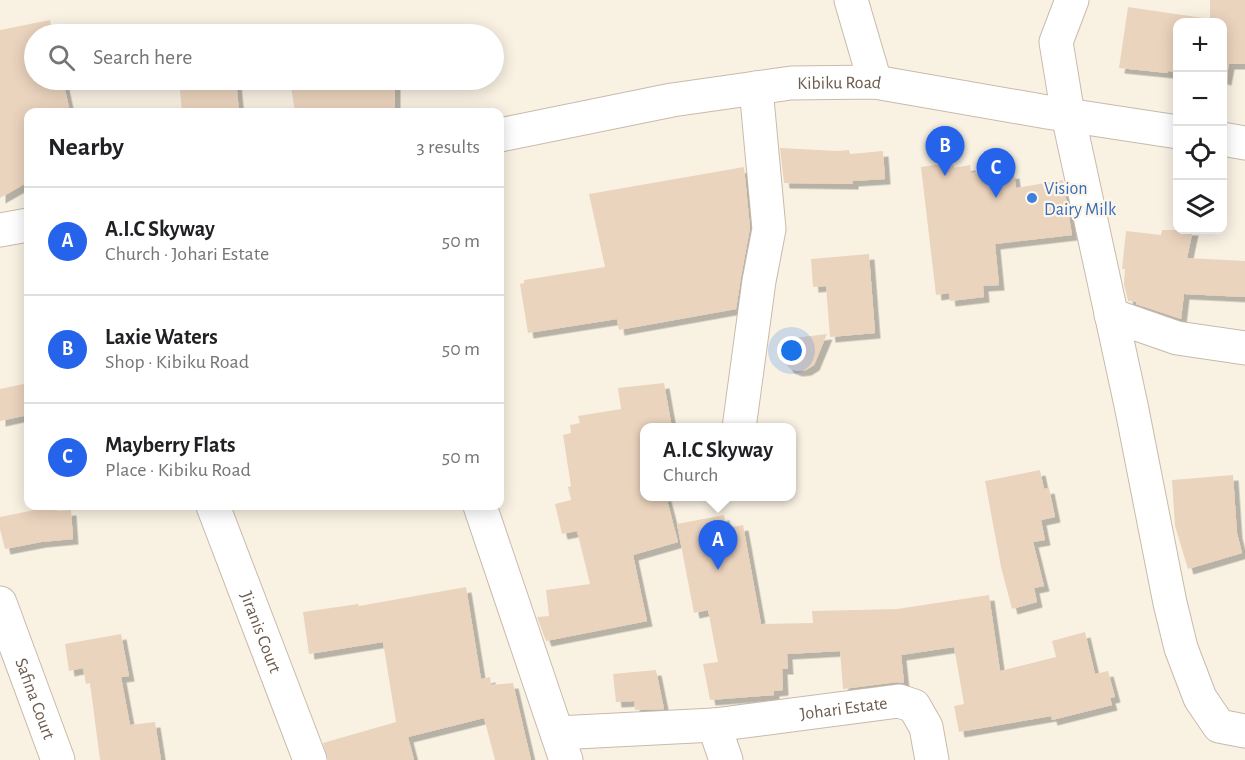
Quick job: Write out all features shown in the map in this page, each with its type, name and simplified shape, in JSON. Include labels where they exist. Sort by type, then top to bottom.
[{"type":"street","points":[[851,0],[874,82]]},
{"type":"street","points":[[1072,0],[1056,42],[1068,115],[1131,405],[1170,603],[1181,648],[1200,698],[1219,726],[1245,731]]},
{"type":"street","name":"Kibiku Road","points":[[504,134],[672,100],[791,83],[874,82],[1173,131]]},
{"type":"street","points":[[740,423],[759,281],[769,228],[756,88]]},
{"type":"street","points":[[1227,140],[1245,142]]},
{"type":"street","points":[[0,230],[24,226]]},
{"type":"street","points":[[1111,315],[1177,338],[1245,348]]},
{"type":"street","name":"Jiranis Court","points":[[215,510],[310,760]]},
{"type":"street","name":"Johari Estate","points":[[481,510],[562,746],[899,701],[914,706],[926,727],[932,760]]},
{"type":"street","name":"Safina Court","points":[[0,603],[58,760]]},
{"type":"street","points":[[714,725],[726,760]]},
{"type":"building","points":[[1210,0],[1245,0],[1245,64],[1229,64],[1227,75],[1227,18],[1210,18]]},
{"type":"building","points":[[1128,7],[1203,18],[1173,18],[1173,72],[1168,71],[1168,73],[1119,68]]},
{"type":"building","points":[[50,20],[51,24],[30,24]]},
{"type":"building","points":[[24,25],[24,90],[65,90],[69,108],[24,108],[24,184],[0,198],[0,30]]},
{"type":"building","points":[[180,90],[237,90],[239,108],[182,108]]},
{"type":"building","points":[[292,90],[395,90],[395,108],[294,108]]},
{"type":"building","points":[[780,148],[849,150],[850,154],[883,151],[885,179],[853,181],[853,184],[784,183]]},
{"type":"building","points":[[953,162],[954,168],[970,165],[971,173],[992,170],[993,176],[1014,173],[1016,188],[1063,180],[1072,235],[995,244],[999,285],[983,286],[984,297],[950,301],[949,293],[936,295],[921,167]]},
{"type":"building","points":[[744,167],[750,228],[736,309],[619,330],[617,319],[528,333],[520,284],[524,283],[524,280],[605,267],[589,194]]},
{"type":"building","points":[[1162,230],[1173,230],[1173,234],[1192,234],[1187,258],[1245,261],[1245,297],[1184,294],[1181,319],[1136,304],[1137,302],[1128,301],[1124,284],[1125,269],[1122,269],[1126,231],[1161,235]]},
{"type":"building","points":[[869,254],[875,333],[830,337],[826,286],[813,287],[811,259]]},
{"type":"building","points":[[827,334],[814,365],[806,370],[797,371],[789,368],[784,361],[783,351],[786,343],[794,338]]},
{"type":"building","points":[[664,383],[671,423],[640,423],[640,501],[667,501],[678,542],[633,555],[647,621],[546,641],[537,617],[549,616],[546,590],[590,584],[577,531],[562,534],[555,504],[571,500],[563,435],[571,433],[570,425],[580,423],[578,416],[621,409],[618,388]]},
{"type":"building","points":[[24,384],[24,416],[0,421],[0,389]]},
{"type":"building","points":[[1040,470],[1044,489],[1049,488],[1055,517],[1041,520],[1045,540],[1033,542],[1044,586],[1034,588],[1037,602],[1012,609],[1001,567],[985,481]]},
{"type":"building","points":[[1233,475],[1237,533],[1242,553],[1188,569],[1175,526],[1172,480]]},
{"type":"building","points":[[36,510],[71,510],[73,539],[5,549],[0,529],[0,517]]},
{"type":"building","points":[[724,515],[726,528],[743,525],[761,624],[813,623],[812,611],[897,609],[989,595],[1000,671],[1056,657],[1052,641],[1085,632],[1095,674],[1108,671],[1115,697],[1110,698],[1112,705],[1052,720],[1051,716],[959,732],[954,706],[964,704],[954,647],[901,655],[904,683],[843,689],[840,651],[787,654],[788,669],[782,669],[783,690],[774,691],[774,695],[710,700],[703,664],[718,662],[708,610],[694,613],[677,524]]},
{"type":"building","points":[[466,587],[481,679],[490,677],[491,685],[513,683],[531,760],[495,760],[484,718],[408,737],[414,760],[328,760],[323,743],[396,722],[383,642],[309,654],[303,612],[358,604],[359,606]]},
{"type":"building","points":[[121,634],[129,676],[121,677],[130,725],[155,722],[161,760],[100,760],[90,683],[86,684],[83,668],[69,671],[65,644]]},
{"type":"building","points":[[656,670],[664,709],[635,710],[634,701],[616,702],[613,674]]},
{"type":"place","name":"Laxie Waters","points":[[945,176]]},
{"type":"place","name":"Mayberry Flats","points":[[996,198]]},
{"type":"place","name":"Vision Dairy Milk","points":[[1032,198]]},
{"type":"place","name":"A.I.C Skyway","points":[[718,570]]}]
